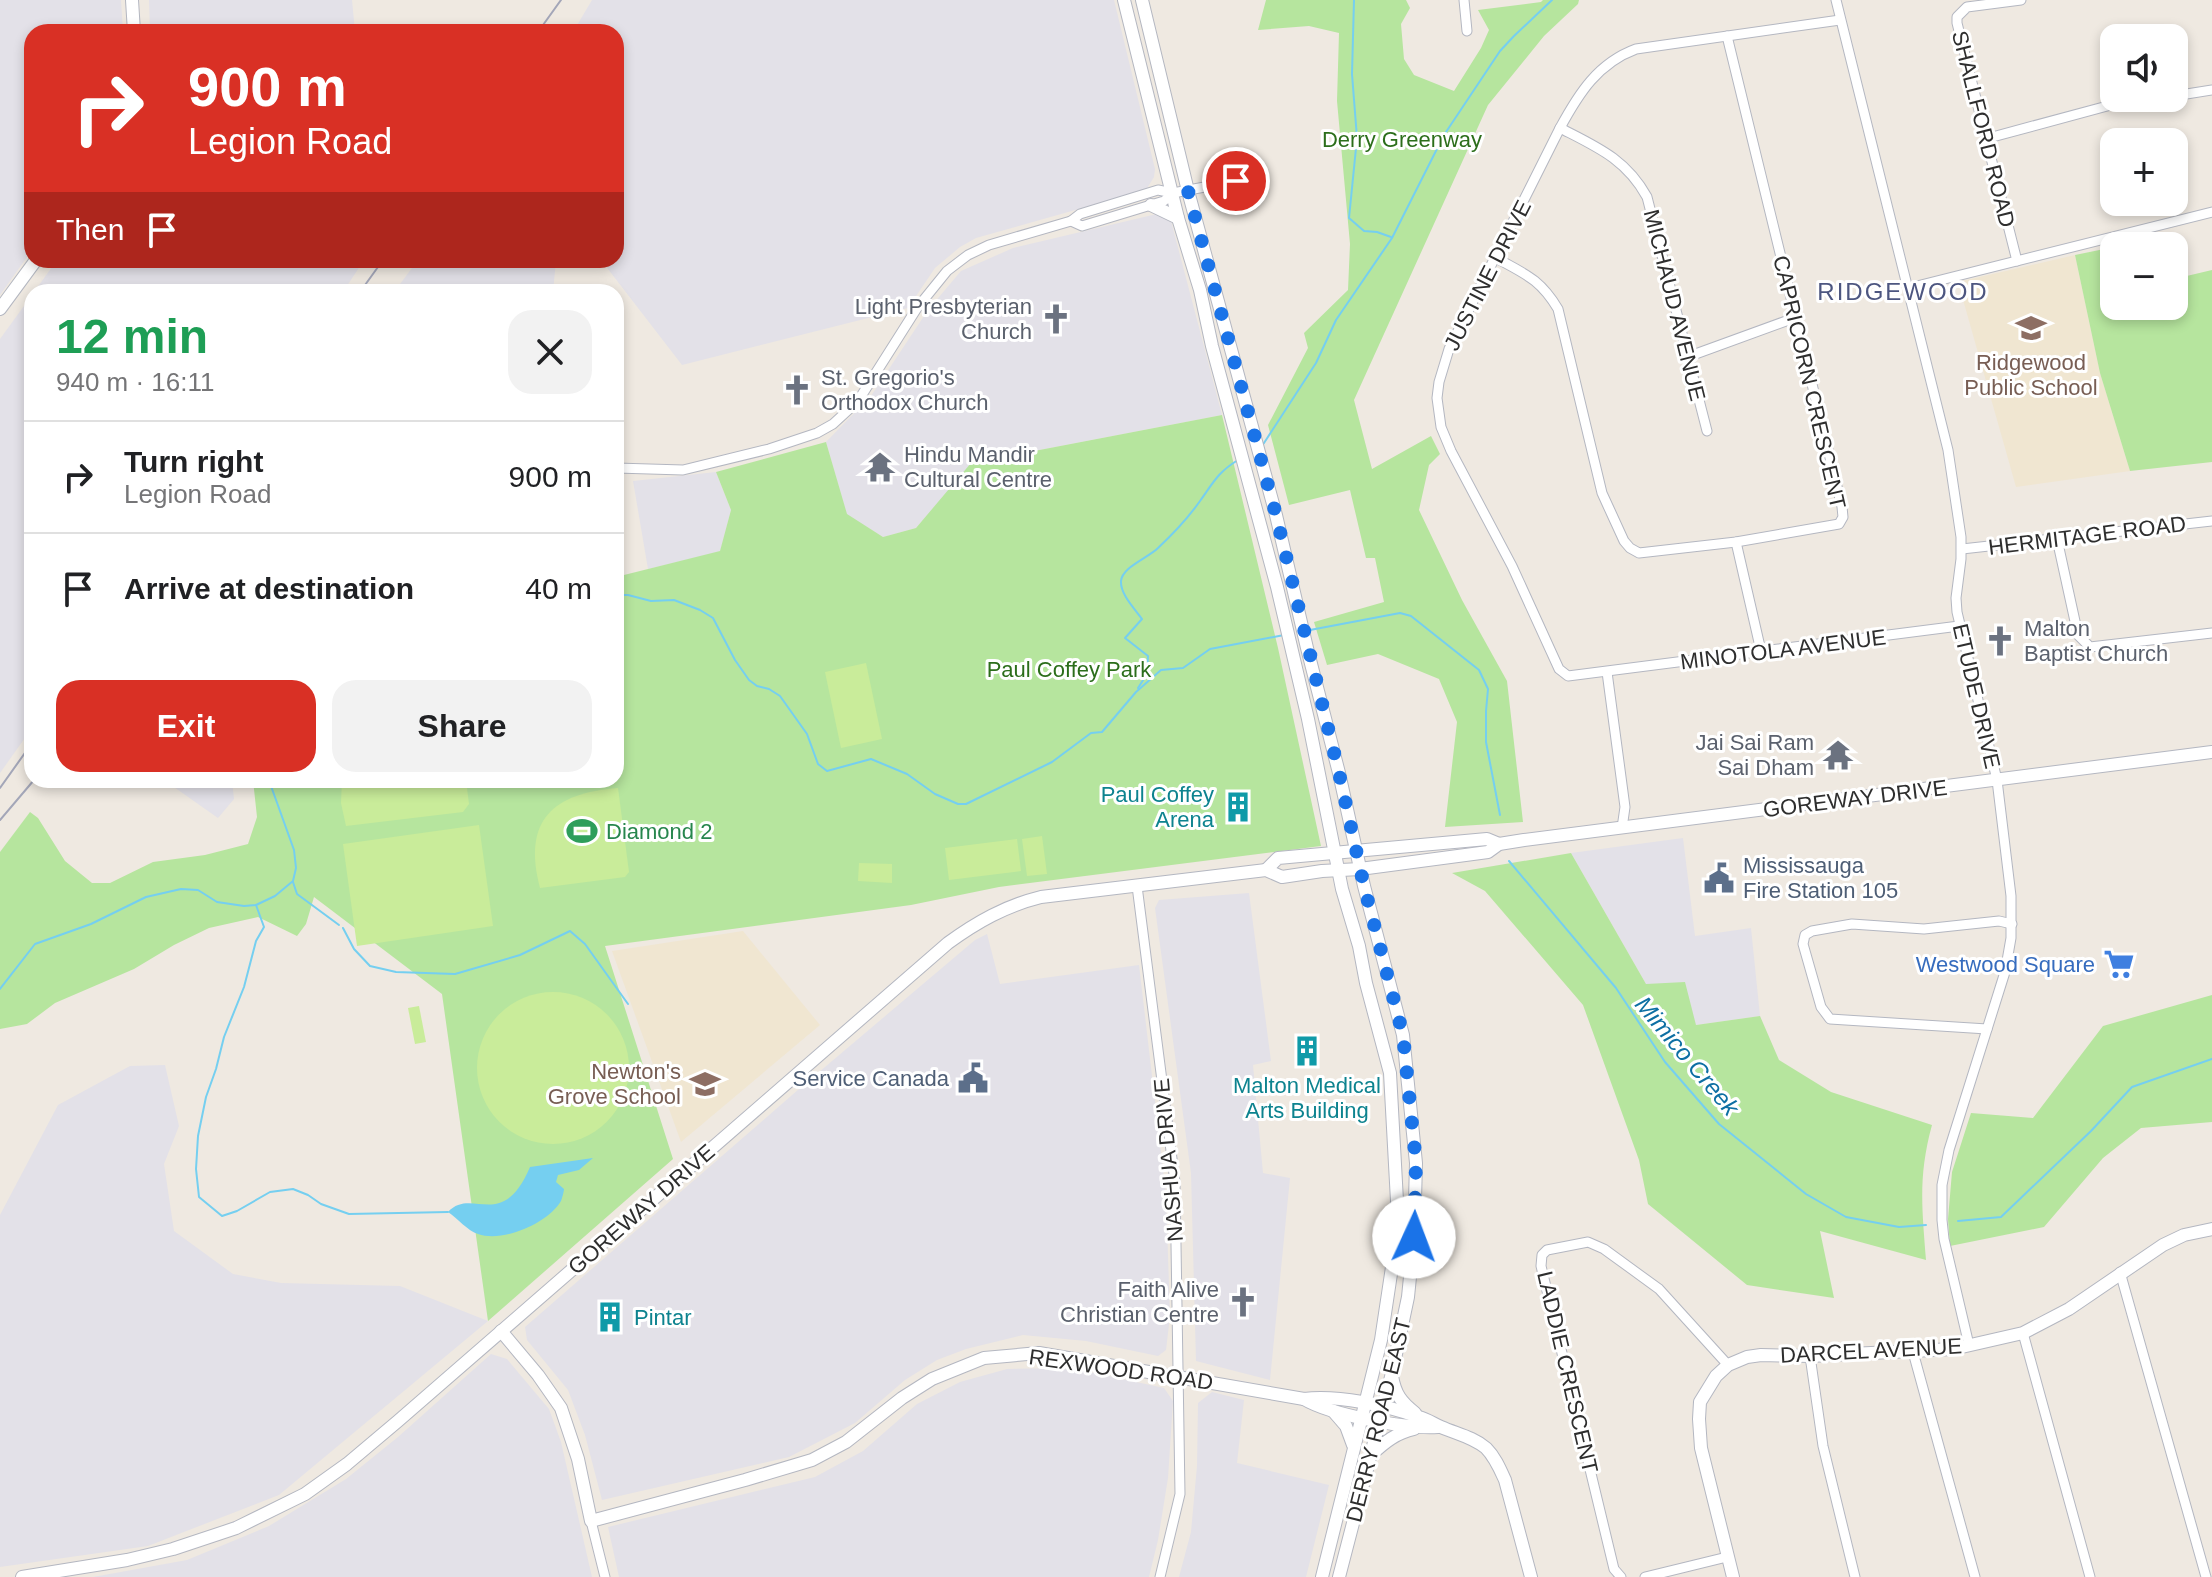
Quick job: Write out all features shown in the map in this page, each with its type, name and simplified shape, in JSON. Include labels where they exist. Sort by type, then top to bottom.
[{"type":"main road","points":[[132,0],[134,24]]},
{"type":"main road","name":"DERRY ROAD EAST","points":[[1124,0],[1178,218],[1200,290],[1293,651],[1342,889],[1390,1073],[1396,1152],[1394,1254],[1384,1327],[1322,1577]]},
{"type":"main road","name":"DERRY ROAD EAST","points":[[1142,0],[1188,191],[1266,479],[1403,1035],[1416,1163],[1414,1237],[1408,1297],[1392,1373],[1339,1577]]},
{"type":"main road","points":[[1151,205],[1178,218]]},
{"type":"main road","points":[[0,309],[30,268]]},
{"type":"main road","points":[[1249,484],[1255,474],[1266,479]]},
{"type":"main road","points":[[1277,587],[1292,583]]},
{"type":"main road","points":[[1308,719],[1325,717]]},
{"type":"main road","name":"GOREWAY DRIVE","points":[[22,1577],[127,1560],[173,1549],[236,1528],[305,1494],[347,1464],[966,929],[1017,903],[1041,897],[1266,870],[1282,877],[1360,869],[1488,852],[1499,844],[1524,840],[2212,752]]},
{"type":"main road","name":"GOREWAY DRIVE","points":[[1266,870],[1278,858],[1487,839],[1499,844]]},
{"type":"main road","name":"DARCEL AVENUE","points":[[1728,1365],[1761,1355],[1810,1356],[1953,1349],[2023,1333],[2069,1309],[2163,1245],[2184,1235],[2212,1229]]},
{"type":"main road","points":[[501,1331],[561,1408],[578,1459],[591,1521]]},
{"type":"main road","name":"REXWOOD ROAD","points":[[591,1521],[812,1460],[846,1442],[902,1398],[932,1379],[984,1358],[1039,1353],[1304,1399],[1321,1397],[1361,1417],[1381,1414]]},
{"type":"main road","points":[[1728,1365],[1716,1376],[1700,1402],[1699,1419],[1701,1448],[1733,1577]]},
{"type":"main road","points":[[1370,1456],[1387,1440],[1418,1423],[1401,1403],[1392,1373]]},
{"type":"main road","points":[[1354,1448],[1334,1405],[1358,1391],[1371,1378]]},
{"type":"main road","name":"REXWOOD ROAD","points":[[1334,1405],[1364,1403],[1381,1414],[1466,1435],[1485,1448],[1505,1480],[1531,1577]]},
{"type":"street","points":[[1464,0],[1467,31]]},
{"type":"street","name":"ETUDE DRIVE","points":[[1836,0],[1948,450],[1962,549],[1956,598],[1959,626],[1997,780],[2008,865],[2012,924],[2005,972],[1949,1150],[1942,1194],[1944,1239],[1969,1345]]},
{"type":"street","name":"SHALLFORD ROAD","points":[[2017,261],[1957,17],[1967,7],[2021,0]]},
{"type":"street","name":"JUSTINE DRIVE","points":[[1607,672],[1573,676],[1559,669],[1512,566],[1441,427],[1437,398],[1442,368],[1577,97],[1611,61],[1636,49],[1840,20]]},
{"type":"street","name":"CAPRICORN CRESCENT","points":[[1496,258],[1537,281],[1558,309],[1602,493],[1630,548],[1639,553],[1736,542],[1839,524],[1843,517],[1842,507],[1727,36]]},
{"type":"street","points":[[2188,94],[2212,90]]},
{"type":"street","points":[[1985,139],[2100,108]]},
{"type":"street","name":"MICHAUD AVENUE","points":[[1560,128],[1621,163],[1647,197],[1707,431]]},
{"type":"street","points":[[624,468],[683,470],[769,449],[817,433],[833,424],[858,401],[917,308],[947,271],[989,245],[1071,221],[1080,214],[1158,190],[1173,193],[1236,181],[1253,185]]},
{"type":"street","points":[[1071,221],[1082,226],[1164,201],[1173,193]]},
{"type":"street","points":[[1909,288],[2212,212]]},
{"type":"street","points":[[1690,356],[1797,317]]},
{"type":"street","name":"HERMITAGE ROAD","points":[[1962,549],[2212,521]]},
{"type":"street","points":[[2057,539],[2078,635],[2090,647],[2212,633]]},
{"type":"street","points":[[1736,542],[1761,651]]},
{"type":"street","name":"MINOTOLA AVENUE","points":[[1607,672],[1959,626]]},
{"type":"street","points":[[1607,672],[1625,807],[1622,828]]},
{"type":"street","name":"NASHUA DRIVE","points":[[1137,886],[1175,1182],[1179,1504],[1160,1577]]},
{"type":"street","points":[[1987,1029],[1830,1019],[1821,1007],[1803,944],[1805,935],[1852,924],[1924,929],[1999,921],[2012,924]]},
{"type":"street","name":"LADDIE CRESCENT","points":[[1621,1577],[1614,1569],[1541,1266],[1542,1255],[1547,1250],[1588,1242],[1604,1249],[1659,1289],[1728,1365]]},
{"type":"street","points":[[2120,1272],[2206,1577]]},
{"type":"street","points":[[2023,1333],[2090,1577]]},
{"type":"street","points":[[1913,1352],[1975,1577]]},
{"type":"street","points":[[1810,1356],[1823,1446],[1855,1577]]},
{"type":"street","points":[[591,1521],[605,1577]]},
{"type":"street","points":[[1645,1577],[1727,1557]]},
{"type":"shaded area","points":[[0,0],[121,0],[122,24],[24,24],[24,261],[0,295]]},
{"type":"shaded area","points":[[149,0],[352,0],[354,24],[150,24]]},
{"type":"shaded area","points":[[592,0],[1114,0],[1155,169],[1154,177],[1146,190],[976,238],[935,268],[908,308],[682,365],[624,290],[624,284],[620,284],[607,268],[624,268],[624,24],[578,24]]},
{"type":"shaded area","points":[[1161,213],[1171,221],[1222,415],[972,463],[916,528],[883,537],[847,515],[826,442],[871,396],[928,310],[961,271],[1013,248]]},
{"type":"shaded area","name":"Ridgewood Public School","points":[[2075,255],[2100,373],[2130,471],[2016,487],[1958,282]]},
{"type":"shaded area","points":[[51,268],[359,268],[348,284],[40,284]]},
{"type":"shaded area","points":[[412,268],[555,268],[554,284],[400,284]]},
{"type":"shaded area","points":[[24,306],[24,739],[0,773],[0,339]]},
{"type":"shaded area","points":[[716,472],[731,510],[720,552],[648,569],[633,481]]},
{"type":"shaded area","points":[[175,788],[233,788],[234,799],[218,818]]},
{"type":"shaded area","points":[[1683,838],[1695,936],[1751,928],[1760,1016],[1696,1025],[1646,984],[1571,853]]},
{"type":"shaded area","points":[[1249,893],[1271,1061],[1253,1065],[1263,1173],[1290,1178],[1270,1380],[1196,1361],[1191,1173],[1155,908],[1159,900]]},
{"type":"shaded area","name":"Newton's Grove School","points":[[743,931],[820,1025],[681,1142],[612,951]]},
{"type":"shaded area","points":[[987,934],[1000,984],[1139,965],[1166,1195],[1170,1316],[1166,1350],[1158,1356],[1086,1341],[1023,1335],[966,1349],[937,1360],[905,1380],[855,1423],[789,1457],[602,1500],[585,1435],[568,1390],[527,1340],[525,1327],[799,1089],[975,940]]},
{"type":"shaded area","points":[[165,1065],[179,1126],[164,1164],[174,1231],[233,1274],[281,1283],[400,1286],[488,1321],[279,1495],[148,1546],[0,1567],[0,1215],[58,1105],[130,1066]]},
{"type":"shaded area","points":[[491,1354],[507,1359],[549,1409],[561,1442],[592,1577],[93,1577],[187,1560],[269,1526],[346,1479]]},
{"type":"shaded area","points":[[1061,1368],[1164,1388],[1173,1401],[1168,1478],[1149,1577],[619,1577],[608,1527],[815,1477],[863,1451],[917,1404],[960,1382],[1007,1369]]},
{"type":"shaded area","points":[[1212,1392],[1244,1400],[1237,1463],[1329,1485],[1306,1577],[1179,1577],[1191,1532],[1197,1466],[1198,1403]]},
{"type":"green space","name":"Derry Greenway","points":[[1266,0],[1406,0],[1410,8],[1401,24],[1404,59],[1414,75],[1454,91],[1489,30],[1478,10],[1543,0],[1579,0],[1544,36],[1488,105],[1354,400],[1372,469],[1431,436],[1440,454],[1429,465],[1419,510],[1462,600],[1507,681],[1523,822],[1445,827],[1457,722],[1439,679],[1378,654],[1327,665],[1314,622],[1384,602],[1375,558],[1366,558],[1350,490],[1289,505],[1268,425],[1308,348],[1304,333],[1348,290],[1350,244],[1337,101],[1339,33],[1309,26],[1258,30]]},
{"type":"green space","points":[[2100,250],[2100,320],[2188,320],[2188,276],[2212,270],[2212,462],[2130,471],[2100,373],[2075,255]]},
{"type":"green space","name":"Paul Coffey Park","points":[[1222,415],[1278,648],[1321,846],[999,887],[911,905],[605,946],[673,1159],[488,1321],[442,994],[314,897],[306,924],[297,936],[258,917],[209,928],[134,969],[55,1003],[27,1024],[0,1029],[0,852],[30,812],[38,818],[65,861],[92,883],[110,883],[153,862],[205,855],[248,844],[257,817],[254,788],[624,788],[624,575],[720,551],[731,510],[716,472],[826,442],[847,514],[883,537],[916,528],[971,463]]},
{"type":"green space","points":[[866,663],[882,739],[841,748],[825,672]]},
{"type":"green space","points":[[342,788],[467,788],[469,804],[463,812],[346,826]]},
{"type":"green space","name":"Diamond 2","points":[[618,788],[629,872],[625,877],[540,888],[535,844],[548,814],[576,796]]},
{"type":"green space","points":[[479,825],[493,926],[357,946],[343,844]]},
{"type":"green space","points":[[1042,836],[1047,874],[1027,876],[1022,839]]},
{"type":"green space","points":[[1017,839],[1021,871],[949,880],[945,848]]},
{"type":"green space","points":[[1571,853],[1646,984],[1685,982],[1696,1025],[1760,1016],[1779,1060],[1831,1092],[1932,1125],[1923,1176],[1926,1260],[1820,1231],[1834,1298],[1747,1285],[1648,1204],[1639,1160],[1583,1005],[1485,891],[1452,873]]},
{"type":"green space","points":[[859,863],[892,864],[892,883],[858,881]]},
{"type":"green space","points":[[553,992],[582,998],[607,1014],[623,1039],[629,1068],[623,1097],[607,1122],[582,1138],[553,1144],[524,1138],[499,1122],[483,1097],[477,1068],[483,1039],[499,1014],[524,998]]},
{"type":"green space","points":[[2212,995],[2212,1122],[2141,1128],[2103,1158],[2044,1227],[1950,1246],[1948,1219],[1952,1172],[1971,1113],[2033,1118],[2103,1026]]},
{"type":"green space","points":[[419,1006],[426,1042],[415,1044],[408,1008]]},
{"type":"water","points":[[593,1158],[579,1170],[558,1175],[556,1182],[564,1189],[561,1201],[546,1217],[524,1229],[500,1236],[478,1234],[448,1212],[457,1205],[498,1203],[509,1198],[530,1167]]},
{"type":"waterway","points":[[1354,0],[1352,74],[1357,138],[1349,218],[1364,231],[1391,237]]},
{"type":"waterway","points":[[1261,446],[1316,363],[1336,320],[1392,238],[1444,135],[1500,51],[1552,0]]},
{"type":"waterway","points":[[1138,688],[1147,674],[1148,656],[1125,638],[1142,619],[1123,591],[1122,576],[1154,552],[1190,514],[1216,478],[1238,460]]},
{"type":"waterway","name":"Mimico Creek","points":[[624,595],[651,601],[674,600],[713,618],[749,680],[780,696],[807,734],[818,764],[827,771],[871,759],[907,774],[935,794],[958,804],[966,804],[1052,762],[1091,733],[1102,732],[1136,692],[1161,670],[1183,668],[1210,649],[1284,635]]},
{"type":"waterway","name":"Mimico Creek","points":[[1310,630],[1400,613],[1411,616],[1479,670],[1488,689],[1486,742],[1500,815]]},
{"type":"waterway","name":"Mimico Creek","points":[[0,989],[35,944],[91,924],[146,897],[181,889],[198,890],[217,902],[244,906],[256,905],[275,896],[293,881],[296,868],[294,850],[272,788]]},
{"type":"waterway","name":"Mimico Creek","points":[[1509,861],[1616,988],[1665,1062],[1719,1124],[1806,1194],[1846,1217],[1899,1227],[1926,1225]]},
{"type":"waterway","points":[[293,882],[297,894],[339,925]]},
{"type":"waterway","points":[[256,905],[264,927],[256,941],[244,987],[224,1037],[198,1136],[196,1169],[199,1197],[222,1216],[270,1192],[293,1189],[349,1214],[448,1212]]},
{"type":"waterway","points":[[343,928],[354,949],[370,966],[396,972],[455,974],[520,955],[570,931],[585,944],[628,1004]]},
{"type":"waterway","name":"Mimico Creek","points":[[1958,1221],[2001,1217],[2132,1087],[2212,1059]]},
{"type":"railway","points":[[544,24],[561,0]]},
{"type":"railway","points":[[366,284],[377,268]]},
{"type":"railway","points":[[0,788],[24,754]]},
{"type":"railway","points":[[0,820],[27,788]]},
{"type":"place","name":"Light Presbyterian Church","points":[[1056,319]]},
{"type":"place","name":"Ridgewood Public School","points":[[2031,328]]},
{"type":"place","name":"St. Gregorio's Orthodox Church","points":[[797,390]]},
{"type":"place","name":"Hindu Mandir Cultural Centre","points":[[880,467]]},
{"type":"place","name":"Malton Baptist Church","points":[[2000,641]]},
{"type":"place","name":"Jai Sai Ram Sai Dham","points":[[1838,755]]},
{"type":"place","name":"Paul Coffey Arena","points":[[1238,807]]},
{"type":"place","name":"Diamond 2","points":[[582,831]]},
{"type":"place","name":"Mississauga Fire Station 105","points":[[1719,878]]},
{"type":"place","name":"Westwood Square","points":[[2119,964]]},
{"type":"place","name":"Malton Medical Arts Building","points":[[1307,1051]]},
{"type":"place","name":"Service Canada","points":[[973,1078]]},
{"type":"place","name":"Newton's Grove School","points":[[705,1084]]},
{"type":"place","name":"Faith Alive Christian Centre","points":[[1243,1302]]},
{"type":"place","name":"Pintar","points":[[610,1317]]},
{"type":"district","name":"RIDGEWOOD","points":[[1903,292]]},
{"type":"route","points":[[1236,181],[1188,191],[1276,515],[1364,886],[1403,1035],[1416,1163],[1414,1237]]}]
